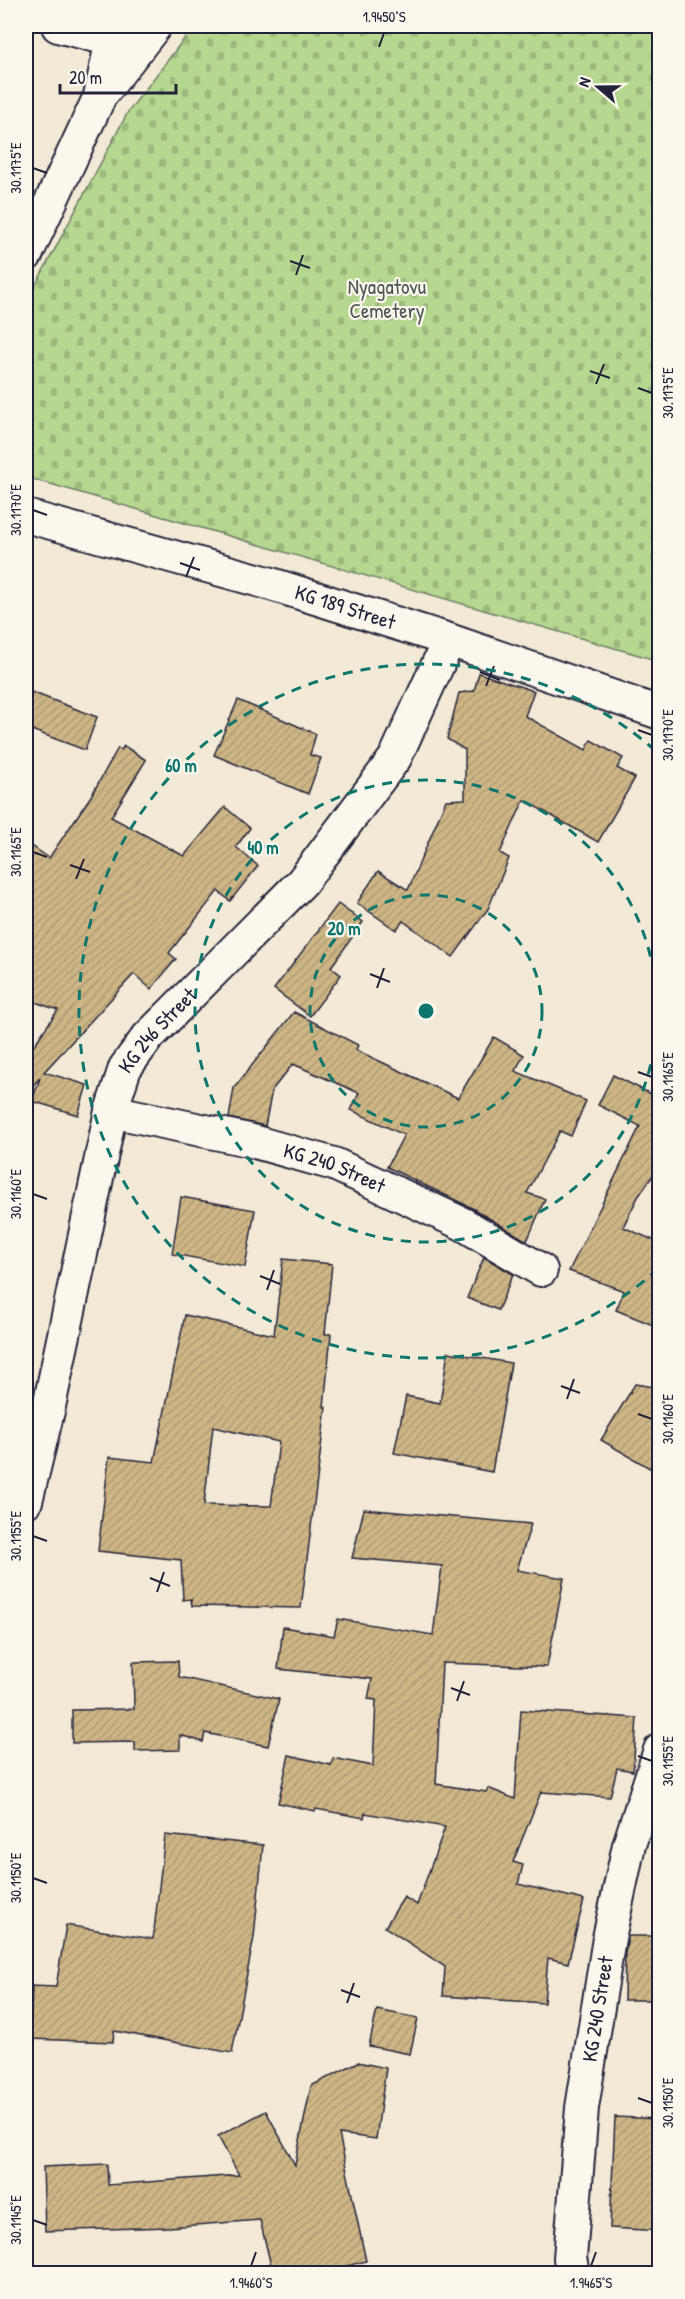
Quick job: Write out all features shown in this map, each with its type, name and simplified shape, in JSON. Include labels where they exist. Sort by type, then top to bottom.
[{"type":"street","points":[[58,26],[113,33],[100,96]]},
{"type":"street","points":[[26,255],[100,96],[155,26]]},
{"type":"street","name":"KG 189 Street","points":[[26,516],[267,584],[449,640],[660,713]]},
{"type":"street","name":"KG 246 Street","points":[[26,1501],[48,1411],[111,1111],[125,1068],[147,1038],[302,882],[395,758],[449,640]]},
{"type":"street","name":"KG 240 Street","points":[[111,1111],[248,1140],[334,1164],[463,1224],[541,1270]]},
{"type":"street","name":"KG 240 Street","points":[[573,2274],[570,2258],[582,2108],[609,1938],[629,1845],[660,1750]]},
{"type":"green space","name":"Nyagatovu Cemetery","points":[[194,26],[659,26],[659,661],[26,477],[26,303],[128,112]]},
{"type":"building","points":[[479,673],[534,691],[525,716],[586,750],[591,740],[623,758],[617,768],[635,778],[598,842],[524,800],[500,853],[509,858],[488,909],[453,957],[403,921],[396,930],[357,903],[378,871],[408,890],[446,800],[465,799],[465,750],[447,739],[459,693],[474,691]]},
{"type":"building","points":[[26,690],[97,717],[85,750],[26,728]]},
{"type":"building","points":[[238,700],[316,734],[310,755],[321,758],[308,794],[214,755]]},
{"type":"building","points":[[124,746],[146,760],[111,817],[184,856],[225,807],[250,828],[236,847],[258,866],[230,901],[218,891],[169,953],[176,959],[151,989],[134,974],[44,1072],[87,1085],[78,1115],[32,1101],[40,1078],[26,1093],[26,1057],[58,1010],[26,999],[26,842],[49,858],[91,796],[118,748],[121,750]]},
{"type":"building","points":[[338,904],[363,922],[331,967],[341,975],[310,1016],[274,989]]},
{"type":"building","points":[[294,1012],[358,1045],[356,1050],[458,1098],[494,1037],[524,1055],[515,1071],[586,1101],[571,1136],[560,1131],[527,1193],[545,1199],[527,1241],[472,1208],[387,1167],[404,1135],[351,1110],[359,1093],[293,1064],[272,1090],[265,1126],[229,1118],[234,1088]]},
{"type":"building","points":[[613,1075],[655,1096],[660,1087],[660,1165],[638,1197],[623,1227],[660,1243],[660,1328],[616,1310],[624,1291],[569,1271],[640,1126],[598,1105]]},
{"type":"building","points":[[181,1197],[255,1210],[245,1267],[172,1254]]},
{"type":"building","points":[[484,1257],[513,1274],[498,1310],[467,1298]]},
{"type":"building","points":[[283,1259],[332,1264],[325,1334],[331,1334],[324,1407],[326,1407],[301,1608],[192,1606],[191,1599],[183,1600],[181,1560],[98,1551],[109,1457],[154,1462],[185,1315],[274,1335]],"holes":[[[213,1427],[279,1442],[271,1506],[204,1505]]]},
{"type":"building","points":[[448,1352],[511,1363],[492,1472],[394,1453],[406,1396],[440,1403]]},
{"type":"building","points":[[635,1384],[660,1388],[660,1474],[601,1440]]},
{"type":"building","points":[[364,1509],[531,1524],[517,1570],[564,1578],[547,1667],[442,1663],[436,1784],[486,1792],[488,1788],[515,1799],[521,1710],[637,1718],[633,1771],[617,1768],[610,1797],[541,1792],[513,1862],[523,1865],[518,1884],[584,1900],[568,1963],[548,1958],[544,2003],[443,1996],[445,1967],[385,1927],[404,1897],[417,1905],[445,1827],[365,1813],[364,1818],[316,1809],[315,1811],[278,1803],[289,1755],[331,1765],[333,1758],[373,1766],[376,1700],[368,1699],[372,1679],[278,1669],[283,1627],[334,1636],[338,1619],[433,1635],[442,1566],[352,1558]]},
{"type":"building","points":[[178,1661],[179,1677],[279,1699],[268,1746],[205,1733],[203,1742],[180,1735],[180,1750],[135,1751],[135,1742],[72,1743],[72,1710],[134,1709],[133,1662]]},
{"type":"building","points":[[165,1835],[263,1845],[254,1937],[232,2053],[114,2031],[113,2042],[30,2039],[32,1986],[56,1987],[66,1925],[153,1939]]},
{"type":"building","points":[[628,1936],[660,1936],[660,2000],[624,2000],[625,1953]]},
{"type":"building","points":[[377,2010],[418,2018],[410,2054],[369,2046]]},
{"type":"building","points":[[358,2062],[386,2068],[376,2139],[339,2134],[366,2261],[316,2274],[273,2274],[260,2220],[169,2227],[45,2231],[43,2167],[107,2164],[108,2185],[239,2175],[218,2136],[266,2111],[295,2165],[311,2086]]},
{"type":"building","points":[[615,2117],[660,2119],[660,2231],[610,2228]]}]
